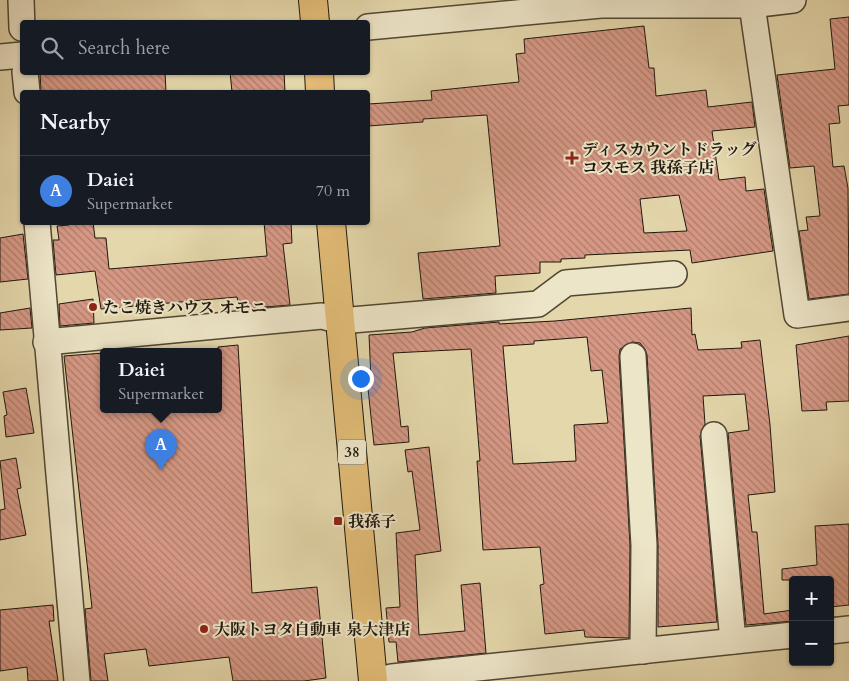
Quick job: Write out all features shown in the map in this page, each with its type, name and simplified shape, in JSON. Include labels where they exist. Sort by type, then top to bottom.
[{"type":"main road","points":[[312,0],[315,20]]},
{"type":"main road","points":[[319,75],[320,90]]},
{"type":"main road","name":"38","points":[[331,225],[373,681]]},
{"type":"street","points":[[21,0],[22,20]]},
{"type":"street","points":[[370,26],[601,5],[752,5],[793,0]]},
{"type":"street","points":[[752,5],[797,315],[849,308]]},
{"type":"street","points":[[0,57],[20,54]]},
{"type":"street","points":[[25,75],[27,90]]},
{"type":"street","points":[[36,225],[77,681]]},
{"type":"street","points":[[46,342],[322,316],[340,321],[538,304],[566,283],[674,274]]},
{"type":"street","points":[[640,369],[649,451],[653,545],[643,651]]},
{"type":"street","points":[[714,435],[733,641]]},
{"type":"street","points":[[834,631],[849,629]]},
{"type":"street","points":[[373,681],[392,677],[789,635]]},
{"type":"building","points":[[849,17],[849,105],[838,106],[840,123],[829,124],[833,167],[844,166],[848,188],[849,294],[809,299],[799,231],[808,230],[806,217],[820,216],[814,166],[790,168],[777,75],[835,69],[830,19]]},
{"type":"building","points":[[644,26],[649,68],[654,68],[656,96],[706,90],[708,107],[752,102],[755,127],[712,131],[719,180],[745,177],[746,191],[764,189],[773,251],[692,263],[690,250],[585,255],[585,258],[561,259],[561,262],[540,262],[540,273],[495,276],[496,293],[423,299],[418,253],[500,246],[487,115],[423,119],[423,122],[370,126],[370,104],[432,100],[431,91],[519,82],[516,54],[525,53],[524,39]],"holes":[[[679,195],[687,231],[644,233],[640,199]]]},
{"type":"building","points":[[40,75],[165,75],[166,90],[41,90]]},
{"type":"building","points":[[230,75],[284,75],[285,90],[232,90]]},
{"type":"building","points":[[93,225],[95,238],[106,238],[109,269],[267,256],[264,225],[291,225],[292,243],[283,244],[290,305],[239,309],[237,297],[101,309],[95,271],[56,275],[53,240],[59,240],[57,226]]},
{"type":"building","points":[[23,234],[28,279],[0,282],[0,238]]},
{"type":"building","points":[[93,299],[94,323],[60,326],[59,304]]},
{"type":"building","points":[[30,308],[32,328],[0,330],[0,313]]},
{"type":"building","points":[[691,308],[692,335],[695,334],[698,350],[742,348],[741,342],[760,340],[770,425],[775,492],[748,495],[752,532],[757,532],[764,614],[789,611],[789,621],[746,625],[728,433],[749,430],[745,394],[703,396],[705,424],[700,436],[717,622],[658,627],[658,544],[647,355],[640,343],[632,342],[620,349],[619,357],[630,545],[629,638],[585,637],[584,630],[545,634],[540,585],[544,584],[540,547],[483,550],[477,461],[480,461],[471,349],[393,353],[401,427],[408,426],[409,442],[374,445],[367,379],[371,379],[369,335],[412,332],[425,328],[499,322],[499,324],[555,321]],"holes":[[[587,337],[591,371],[602,370],[608,423],[574,425],[576,461],[513,464],[503,346],[534,344],[534,341]]]},
{"type":"building","points":[[849,336],[849,401],[826,402],[827,410],[802,411],[796,345]]},
{"type":"building","points":[[238,345],[252,593],[317,587],[326,678],[304,681],[233,681],[229,657],[149,666],[146,649],[104,654],[108,681],[91,681],[85,609],[92,608],[64,356],[100,353],[100,413],[222,413],[222,348],[218,347]]},
{"type":"building","points":[[26,388],[34,433],[6,437],[4,416],[7,415],[3,392]]},
{"type":"building","points":[[429,447],[441,551],[415,555],[419,635],[465,631],[461,585],[480,583],[486,653],[398,662],[396,642],[389,642],[386,608],[400,607],[396,533],[420,530],[412,471],[408,472],[405,450]]},
{"type":"building","points":[[16,458],[21,488],[17,489],[26,535],[0,540],[0,510],[5,509],[0,461]]},
{"type":"building","points":[[849,524],[849,605],[834,607],[834,576],[789,576],[789,580],[782,580],[782,569],[817,565],[815,526]]},
{"type":"building","points":[[53,605],[54,621],[49,621],[58,681],[28,681],[27,667],[0,671],[0,610]]},
{"type":"place","name":"ディスカウントドラッグ コスモス 我孫子店","points":[[572,158]]},
{"type":"place","name":"たこ焼きハウス オモニ","points":[[93,307]]},
{"type":"place","name":"Daiei","points":[[161,470]]},
{"type":"place","name":"我孫子","points":[[338,521]]},
{"type":"place","name":"大阪トヨタ自動車 泉大津店","points":[[204,629]]}]
